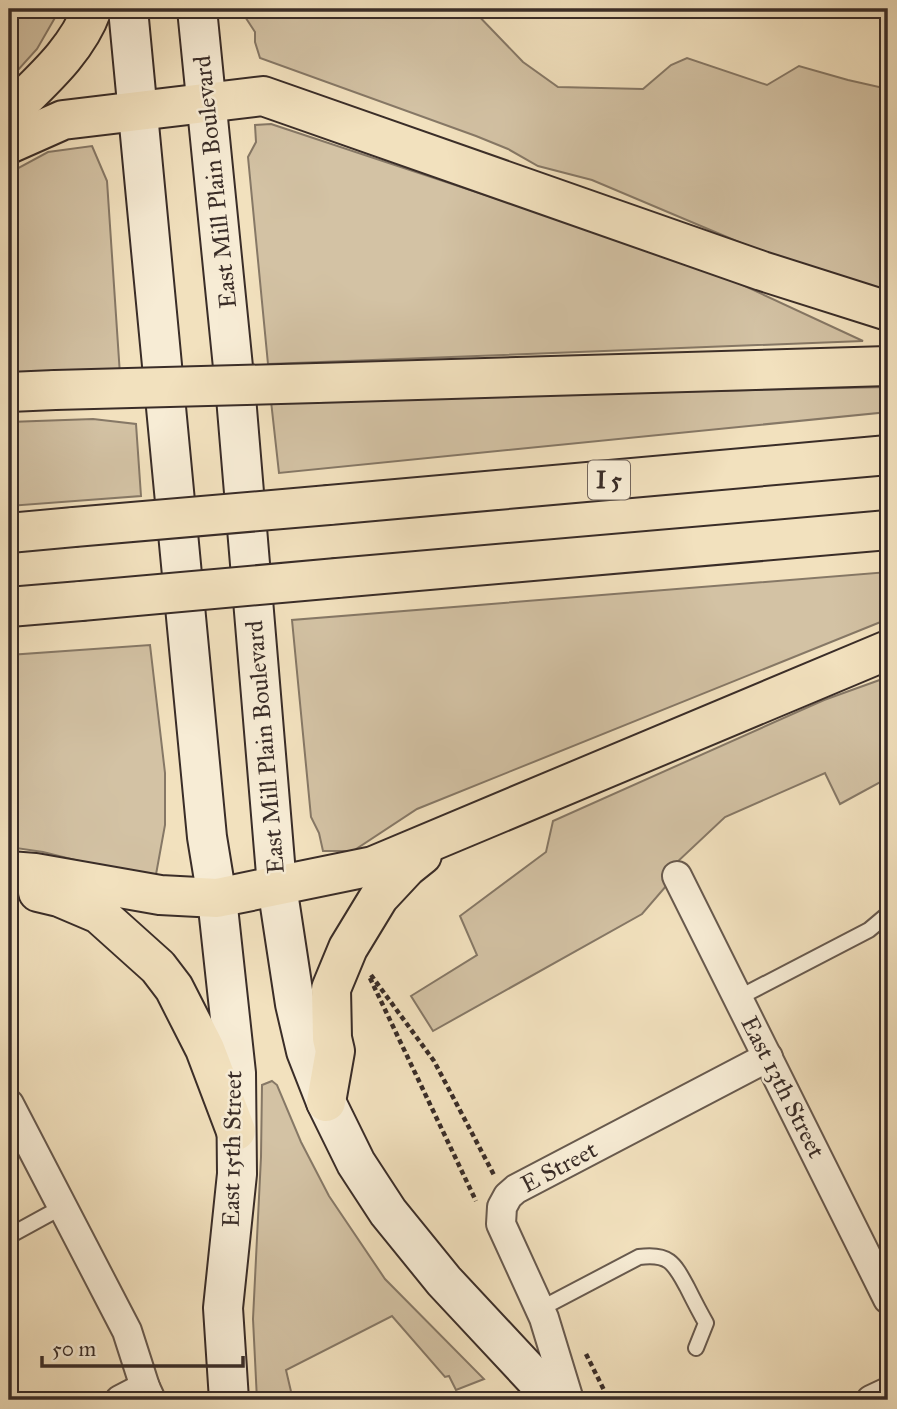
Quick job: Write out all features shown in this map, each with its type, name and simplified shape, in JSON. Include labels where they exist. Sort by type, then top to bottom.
[{"type":"highway","points":[[9,113],[57,66],[86,25],[92,9]]},
{"type":"highway","points":[[9,144],[64,120],[263,96],[762,271],[888,311]]},
{"type":"highway","points":[[9,392],[888,366]]},
{"type":"highway","name":"I 5","points":[[9,533],[888,456]]},
{"type":"highway","points":[[9,607],[888,530]]},
{"type":"highway","points":[[9,871],[35,873],[160,895],[216,898],[373,866],[639,757],[888,650]]},
{"type":"highway","points":[[326,1102],[335,1051],[332,1038],[331,989],[348,948],[379,897],[407,867],[447,835]]},
{"type":"highway","points":[[9,884],[59,897],[99,914],[158,967],[174,988],[205,1049],[236,1131]]},
{"type":"main road","points":[[128,9],[206,837],[216,898]]},
{"type":"main road","name":"East Mill Plain Boulevard","points":[[197,9],[236,397],[277,886],[295,1004],[306,1051],[326,1102],[356,1163],[388,1212],[444,1281],[555,1400]]},
{"type":"main road","name":"East 15th Street","points":[[216,898],[236,1073],[237,1174],[223,1308],[229,1400]]},
{"type":"street","name":"East 13th Street","points":[[677,876],[888,1298]]},
{"type":"street","name":"E Street","points":[[501,1224],[502,1207],[516,1189],[768,1057]]},
{"type":"street","points":[[9,1104],[127,1331],[148,1394],[120,1400]]},
{"type":"street","points":[[501,1224],[540,1308],[558,1358],[569,1400]]},
{"type":"street","points":[[871,1400],[888,1392]]},
{"type":"lane","points":[[738,998],[869,930],[888,914]]},
{"type":"lane","points":[[9,1236],[62,1207]]},
{"type":"lane","points":[[540,1308],[639,1257],[653,1255],[665,1258],[675,1265],[706,1323],[696,1348]]},
{"type":"path","points":[[365,968],[485,1218],[501,1224]]},
{"type":"shaded area","points":[[9,9],[60,9],[37,49],[9,80]]},
{"type":"shaded area","points":[[240,9],[472,9],[523,62],[558,87],[643,89],[671,65],[687,58],[767,85],[799,66],[888,89],[888,293],[753,248],[592,180],[538,166],[508,149],[476,136],[260,58],[255,32]]},
{"type":"shaded area","points":[[271,124],[708,269],[863,341],[268,364],[248,157],[256,142],[255,125]]},
{"type":"shaded area","points":[[92,146],[107,181],[120,375],[9,382],[9,173],[48,152]]},
{"type":"shaded area","points":[[888,387],[888,412],[279,473],[271,401]]},
{"type":"shaded area","points":[[93,419],[136,424],[141,496],[9,506],[9,422]]},
{"type":"shaded area","points":[[888,572],[888,619],[417,809],[353,851],[323,851],[319,833],[311,817],[292,620]]},
{"type":"shaded area","points":[[150,645],[165,773],[165,825],[155,880],[43,852],[9,847],[9,655]]},
{"type":"shaded area","points":[[888,677],[888,778],[840,804],[825,773],[725,817],[675,864],[667,885],[642,914],[433,1031],[411,996],[477,955],[460,916],[546,852],[553,821],[824,700]]},
{"type":"shaded area","points":[[272,1081],[277,1085],[301,1142],[329,1196],[385,1279],[484,1379],[456,1390],[449,1376],[445,1377],[392,1316],[286,1370],[293,1400],[257,1400],[253,1319],[262,1085]]}]
